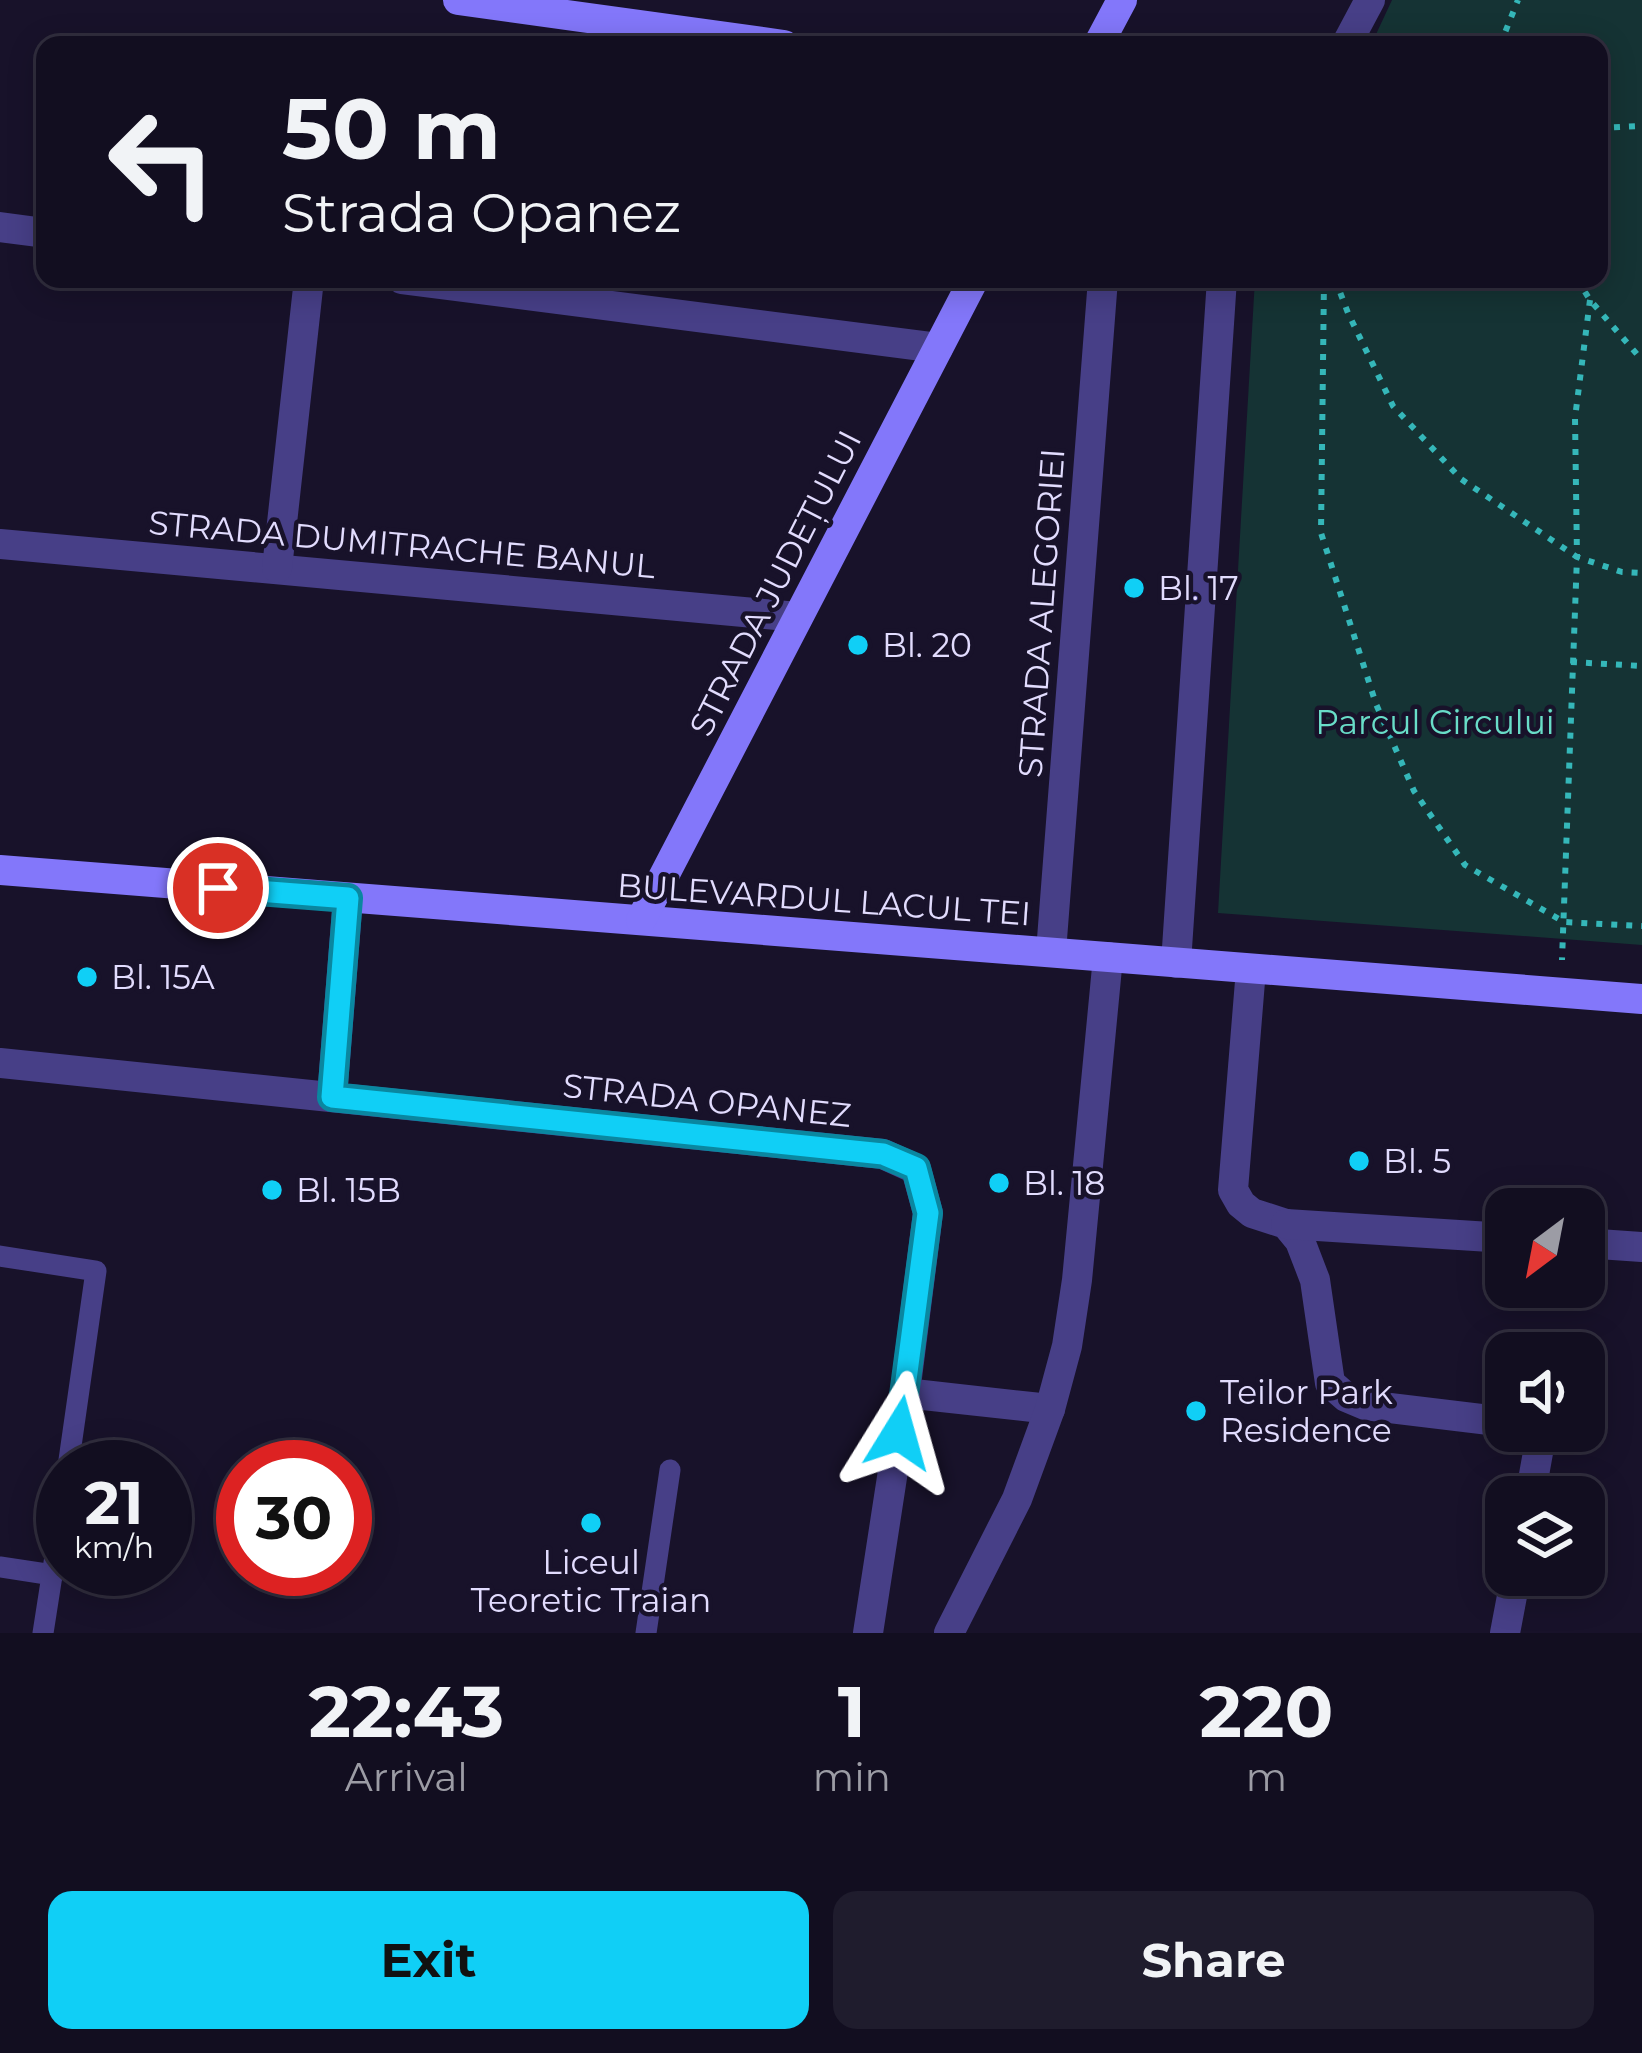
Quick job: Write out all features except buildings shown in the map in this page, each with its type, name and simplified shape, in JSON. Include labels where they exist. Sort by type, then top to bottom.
[{"type":"main road","points":[[458,0],[616,11],[740,36]]},
{"type":"main road","points":[[1103,36],[1122,0]]},
{"type":"main road","name":"STRADA JUDEȚULUI","points":[[641,920],[969,288]]},
{"type":"main road","name":"BULEVARDUL LACUL TEI","points":[[0,870],[1642,999]]},
{"type":"street","points":[[1351,36],[1370,0]]},
{"type":"street","points":[[0,227],[36,232]]},
{"type":"street","points":[[277,568],[308,288]]},
{"type":"street","points":[[472,288],[938,348]]},
{"type":"street","name":"STRADA ALEGORIEI","points":[[1051,952],[1102,288]]},
{"type":"street","points":[[1176,963],[1221,288]]},
{"type":"street","name":"STRADA DUMITRACHE BANUL","points":[[0,544],[798,617]]},
{"type":"street","points":[[332,1097],[348,898]]},
{"type":"street","points":[[949,1633],[1017,1499],[1050,1409],[1066,1346],[1077,1280],[1108,957]]},
{"type":"street","points":[[1251,969],[1233,1190],[1240,1204],[1286,1224],[1485,1237]]},
{"type":"street","name":"STRADA OPANEZ","points":[[0,1064],[883,1154],[916,1168],[928,1213],[905,1394]]},
{"type":"street","points":[[1286,1224],[1300,1241],[1315,1280],[1330,1383],[1365,1405],[1485,1419]]},
{"type":"street","points":[[1605,1244],[1642,1247]]},
{"type":"street","points":[[868,1633],[905,1394],[1050,1409]]},
{"type":"street","points":[[1505,1633],[1512,1596]]},
{"type":"lane","points":[[0,1256],[96,1271],[72,1440]]},
{"type":"lane","points":[[646,1633],[670,1471]]},
{"type":"lane","points":[[0,1568],[36,1573]]},
{"type":"lane","points":[[43,1633],[49,1596]]},
{"type":"path","points":[[1504,36],[1518,0]]},
{"type":"path","points":[[1608,128],[1642,126]]},
{"type":"path","points":[[1324,288],[1321,533],[1376,704],[1414,791],[1465,865],[1564,922],[1642,926]]},
{"type":"path","points":[[1338,288],[1393,406],[1461,479],[1577,556],[1622,572],[1642,573]]},
{"type":"path","points":[[1583,288],[1640,355]]},
{"type":"path","points":[[1560,993],[1577,556],[1575,418],[1590,300]]},
{"type":"path","points":[[1571,662],[1642,666]]},
{"type":"green space","name":"Parcul Circului","points":[[1392,0],[1642,0],[1642,945],[1218,913],[1254,288],[1608,288],[1608,36],[1375,36]]},
{"type":"place","name":"Bl. 17","points":[[1134,588]]},
{"type":"place","name":"Bl. 20","points":[[858,645]]},
{"type":"place","name":"Bl. 15A","points":[[87,977]]},
{"type":"place","name":"Bl. 5","points":[[1359,1161]]},
{"type":"place","name":"Bl. 18","points":[[999,1183]]},
{"type":"place","name":"Bl. 15B","points":[[272,1190]]},
{"type":"place","name":"Teilor Park Residence","points":[[1196,1411]]},
{"type":"place","name":"Liceul Teoretic Traian","points":[[591,1523]]},
{"type":"route","points":[[218,888],[348,898],[332,1097],[883,1154],[916,1168],[928,1213],[899,1433]]}]
